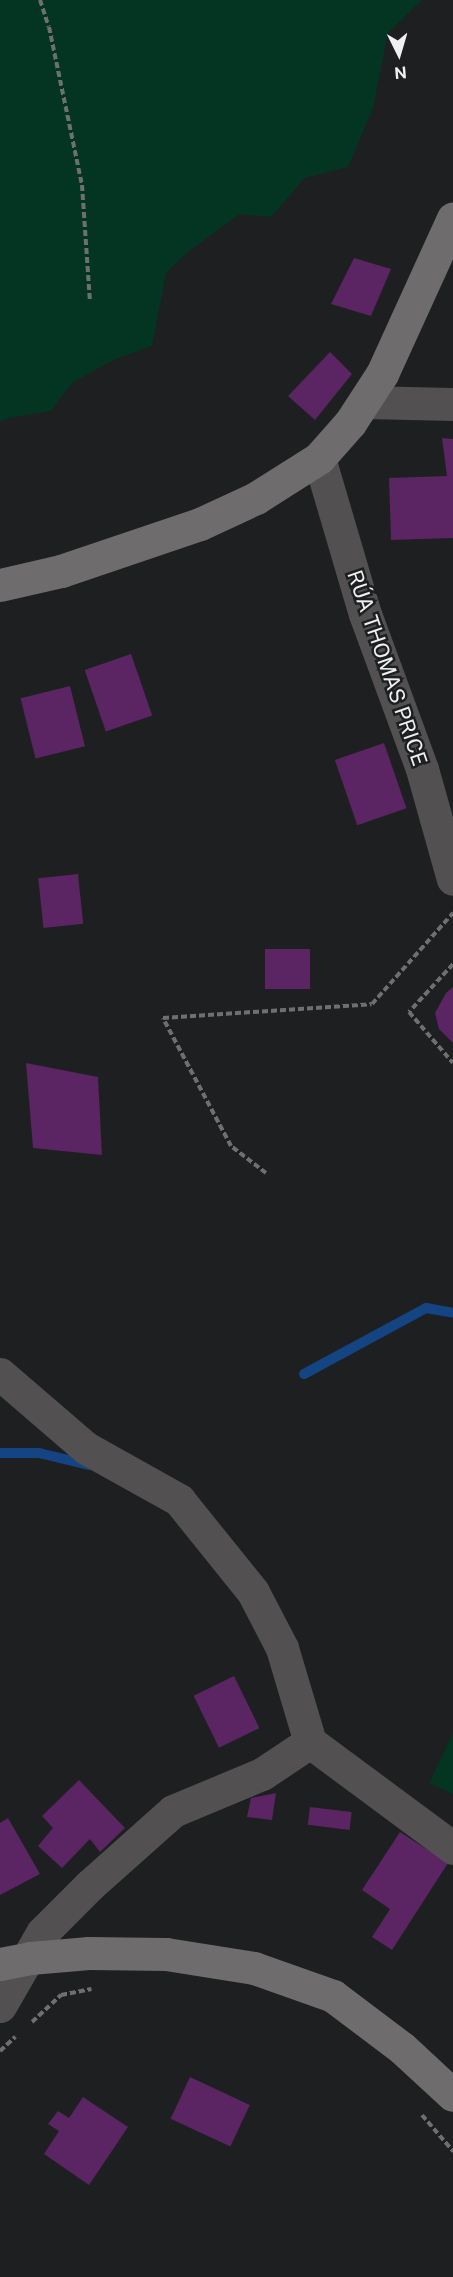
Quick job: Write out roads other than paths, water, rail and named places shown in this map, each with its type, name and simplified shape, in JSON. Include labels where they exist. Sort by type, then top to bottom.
[{"type":"street","points":[[0,585],[60,571],[200,524],[256,498],[319,458],[365,402],[382,374],[453,218]]},
{"type":"street","points":[[365,402],[453,404]]},
{"type":"street","name":"RÚA THOMAS PRICE","points":[[319,458],[365,614],[422,769],[453,879]]},
{"type":"street","points":[[0,1374],[86,1448],[179,1500],[253,1592],[282,1648],[309,1742],[453,1848]]},
{"type":"street","points":[[0,2006],[15,1961],[90,1886],[173,1811],[262,1774],[309,1742]]},
{"type":"street","points":[[15,1961],[89,1953],[166,1954],[254,1968],[333,1996],[402,2048],[453,2095]]},
{"type":"waterway","points":[[304,1374],[426,1308],[453,1313]]},
{"type":"waterway","points":[[0,1453],[39,1453],[89,1465]]}]
